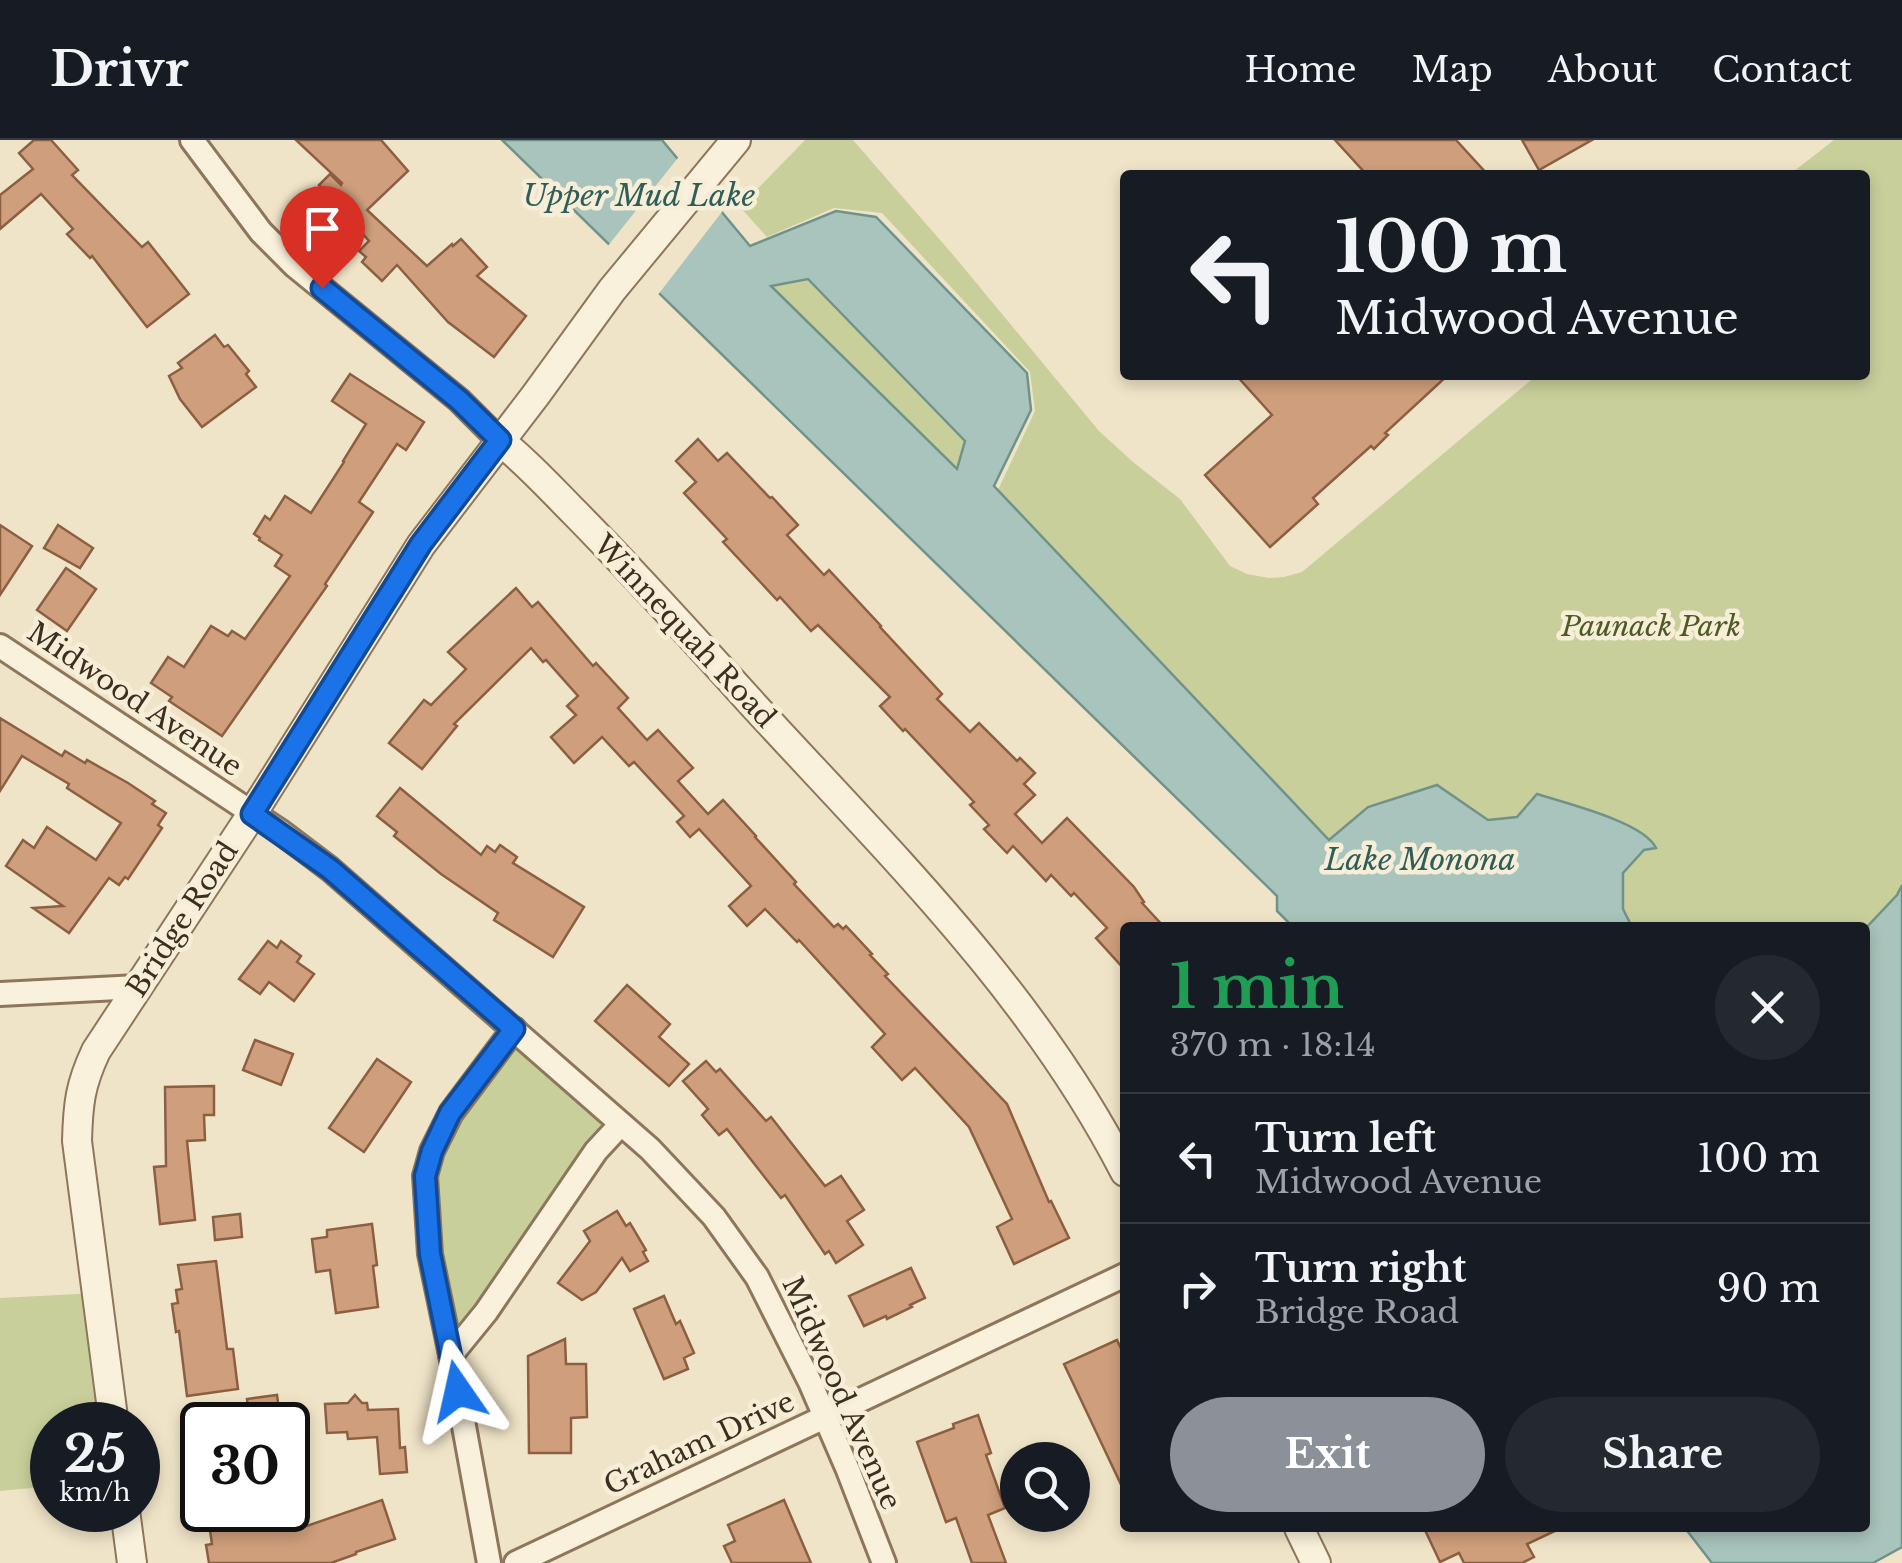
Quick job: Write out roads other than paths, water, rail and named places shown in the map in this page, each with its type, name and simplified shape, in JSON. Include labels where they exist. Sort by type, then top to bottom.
[{"type":"street","name":"Winnequah Road","points":[[192,140],[261,232],[295,266],[459,400],[527,462],[636,574],[972,944],[1038,1029],[1120,1162]]},
{"type":"street","name":"Bridge Road","points":[[111,1402],[78,1141],[82,1080],[96,1051],[252,814],[421,544],[612,290],[736,140]]},
{"type":"street","name":"Midwood Avenue","points":[[0,646],[330,869],[650,1149],[714,1217],[757,1277],[826,1416],[884,1563]]},
{"type":"street","points":[[0,994],[138,987]]},
{"type":"street","points":[[488,1563],[430,1254],[425,1176],[450,1113],[514,1029]]},
{"type":"street","points":[[451,1355],[486,1312],[596,1150],[621,1124]]},
{"type":"street","name":"Graham Drive","points":[[516,1563],[1120,1277]]},
{"type":"street","points":[[128,1532],[132,1563]]},
{"type":"street","points":[[1301,1532],[1316,1563]]},
{"type":"water","points":[[502,140],[662,140],[750,246],[836,211],[876,217],[1027,373],[1031,410],[994,486],[1329,840],[1368,807],[1437,785],[1488,820],[1517,817],[1537,794],[1620,822],[1649,839],[1656,848],[1644,850],[1623,873],[1623,909],[1630,922],[1288,922],[1277,911],[1277,896]],"holes":[[[808,279],[965,441],[957,469],[771,286]]]},
{"type":"water","points":[[1902,885],[1902,1547],[1873,1563],[1712,1563],[1688,1532],[1870,1532],[1870,924]]},
{"type":"water label","name":"Upper Mud Lake","points":[[639,196]]},
{"type":"water label","name":"Lake Monona","points":[[1420,860]]},
{"type":"park label","name":"Paunack Park","points":[[1651,626]]}]
